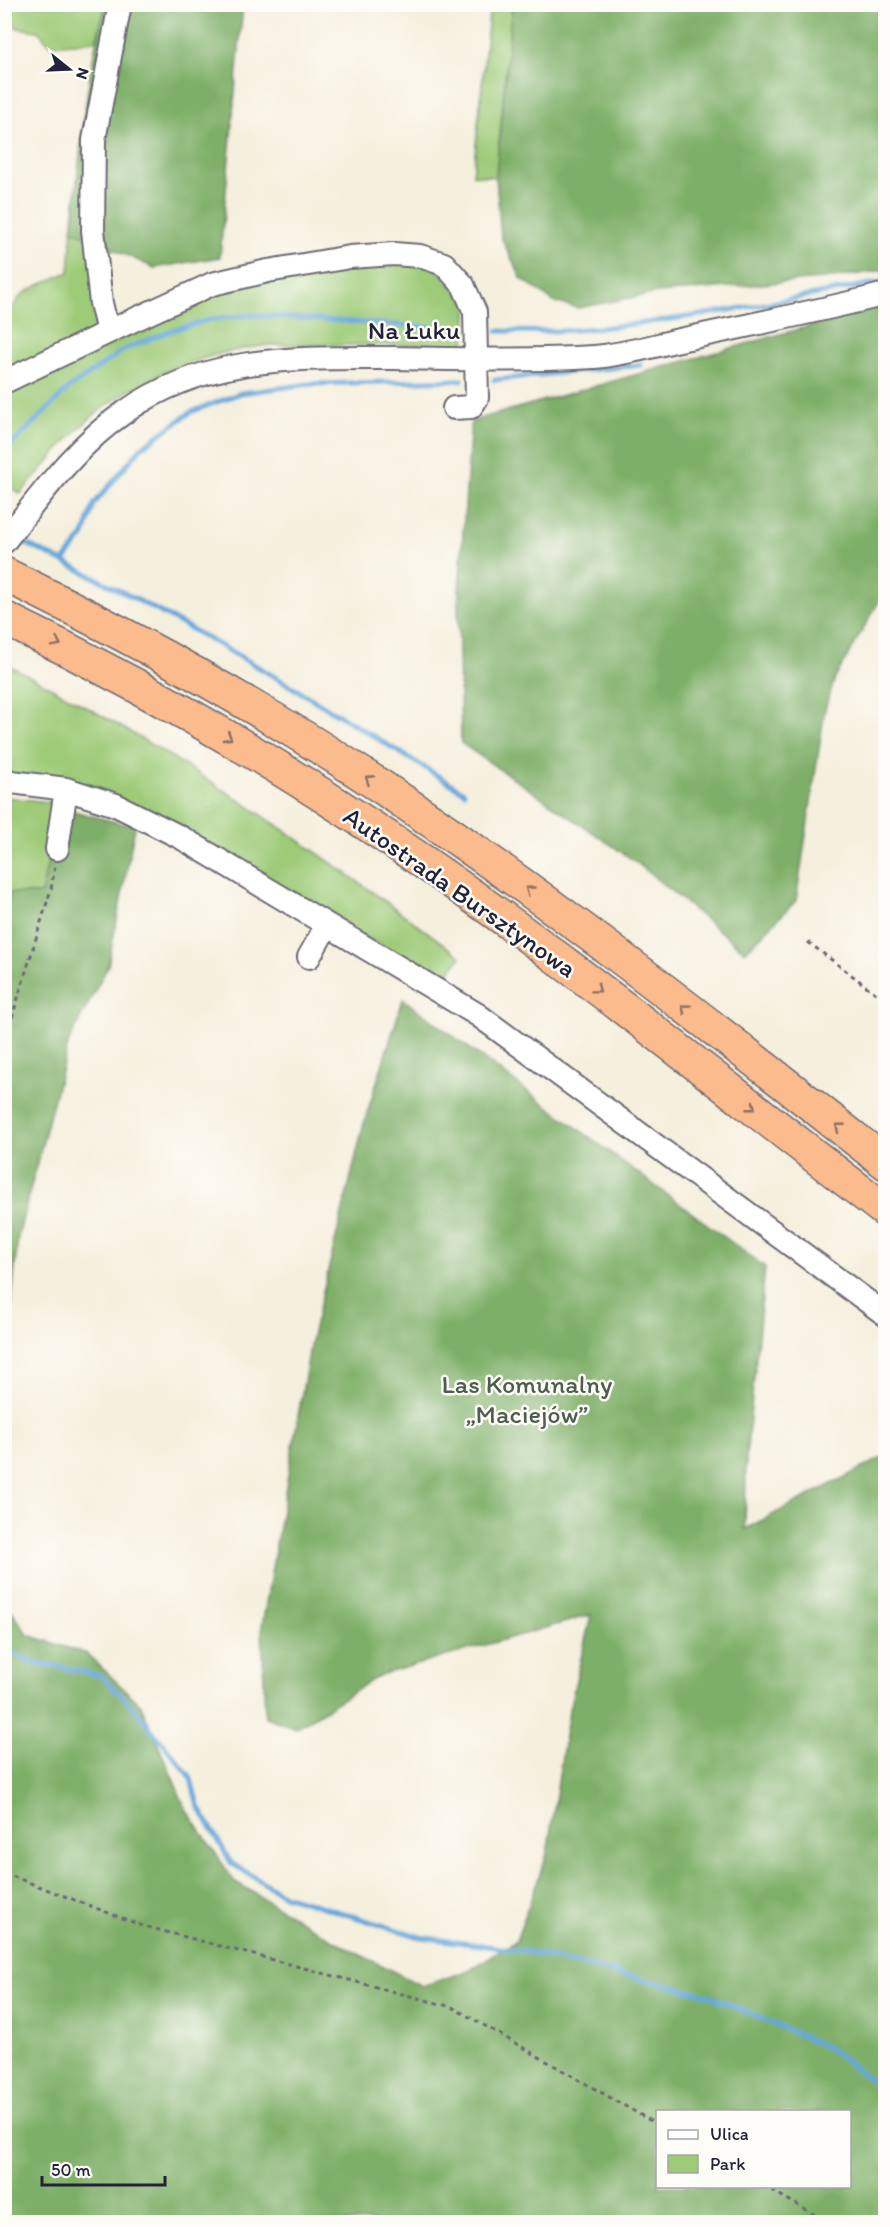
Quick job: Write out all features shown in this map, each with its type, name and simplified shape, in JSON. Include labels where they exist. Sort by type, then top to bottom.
[{"type":"highway","name":"Autostrada Bursztynowa","points":[[4,574],[94,618],[214,684],[316,745],[406,803],[605,946],[885,1163]]},
{"type":"highway","name":"Autostrada Bursztynowa","points":[[4,618],[80,654],[196,718],[386,836],[492,910],[885,1211]]},
{"type":"street","points":[[108,332],[101,303],[93,230],[94,140],[120,4]]},
{"type":"street","points":[[4,382],[212,284],[257,273],[350,257],[394,254],[420,256],[444,264],[463,285],[475,312],[477,398],[471,407],[454,408]]},
{"type":"street","name":"Na Łuku","points":[[4,542],[63,468],[107,425],[151,396],[195,376],[245,363],[300,358],[597,357],[784,319],[885,294]]},
{"type":"street","points":[[4,781],[66,789],[116,805],[182,838],[478,1015],[885,1315]]},
{"type":"street","points":[[57,849],[66,789]]},
{"type":"street","points":[[309,957],[327,925]]},
{"type":"path","points":[[4,1044],[51,889],[57,849]]},
{"type":"path","points":[[808,942],[885,1001]]},
{"type":"path","points":[[4,1873],[140,1925],[452,2007],[656,2124]]},
{"type":"path","points":[[766,2188],[827,2223]]},
{"type":"green space","points":[[5,5],[106,5],[96,41],[50,45],[38,31],[18,28],[5,19]]},
{"type":"green space","points":[[106,5],[243,5],[220,257],[154,268],[72,230],[88,88]]},
{"type":"green space","points":[[490,5],[512,5],[496,177],[473,175]]},
{"type":"green space","points":[[512,5],[885,5],[885,270],[833,278],[657,293],[578,308],[554,302],[521,278],[501,237],[496,177]]},
{"type":"green space","points":[[72,230],[90,238],[98,329],[5,377],[5,333],[10,313],[15,303],[26,292],[69,272]]},
{"type":"green space","points":[[365,261],[433,264],[467,304],[467,334],[463,345],[270,345],[204,358],[182,365],[141,384],[103,408],[70,438],[20,494],[5,483],[4,387],[212,290]]},
{"type":"green space","points":[[885,308],[885,591],[835,678],[825,709],[796,901],[745,952],[636,862],[461,743],[458,604],[471,421],[870,309]]},
{"type":"green space","points":[[4,663],[124,728],[239,800],[296,838],[461,957],[442,981],[166,822],[5,775]]},
{"type":"green space","points":[[5,797],[56,803],[51,848],[41,894],[5,893]]},
{"type":"green space","points":[[70,810],[135,827],[108,966],[69,1041],[18,1237],[5,1366],[5,893],[41,894],[51,848]]},
{"type":"green space","name":"Las Komunalny „Maciejów”","points":[[403,999],[765,1267],[746,1459],[745,1529],[885,1456],[885,2222],[5,2222],[5,1601],[28,1635],[87,1654],[141,1705],[186,1809],[234,1881],[343,1946],[422,1986],[467,1971],[516,1941],[547,1854],[569,1710],[591,1615],[380,1675],[296,1728],[265,1717],[262,1626],[311,1341],[364,1123]]},
{"type":"waterway","points":[[497,331],[565,331],[653,322],[886,281]]},
{"type":"waterway","points":[[4,452],[69,388],[125,349],[173,330],[213,319],[250,315],[458,329]]},
{"type":"waterway","points":[[494,380],[640,365]]},
{"type":"waterway","points":[[64,561],[84,535],[94,504],[141,448],[191,412],[241,393],[310,384],[462,380]]},
{"type":"waterway","points":[[14,538],[130,596],[243,658],[464,792]]},
{"type":"waterway","points":[[4,1650],[38,1664],[101,1676],[131,1705],[190,1776],[198,1805],[231,1863],[284,1895],[420,1937],[524,1951],[708,1995],[829,2048],[886,2092]]}]
